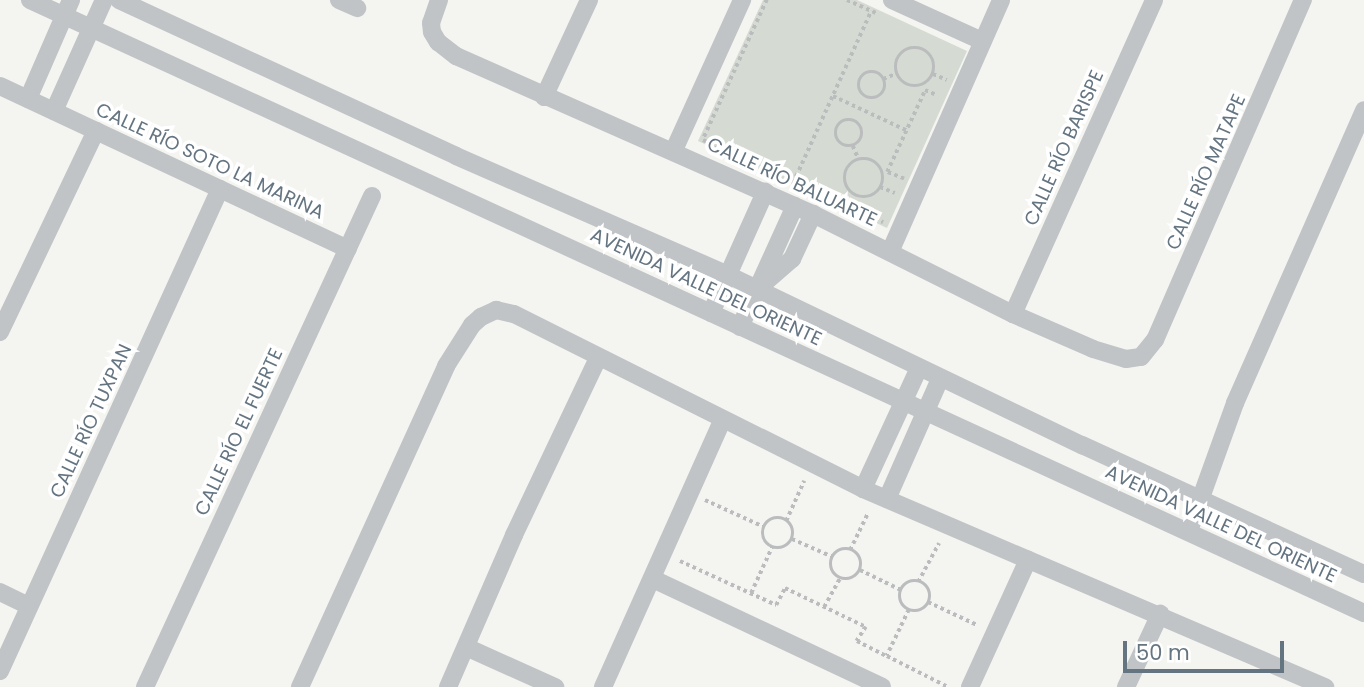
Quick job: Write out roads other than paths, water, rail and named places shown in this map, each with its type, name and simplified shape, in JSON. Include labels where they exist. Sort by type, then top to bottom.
[{"type":"street","name":"AVENIDA VALLE DEL ORIENTE","points":[[30,0],[67,8],[90,30],[711,313],[925,414],[1189,530],[1364,613]]},
{"type":"street","points":[[54,111],[104,0]]},
{"type":"street","name":"AVENIDA VALLE DEL ORIENTE","points":[[119,0],[433,145],[728,275],[940,379],[1364,574]]},
{"type":"street","points":[[339,0],[357,8]]},
{"type":"street","name":"CALLE RÍO BALUARTE","points":[[439,0],[431,23],[432,32],[438,42],[456,56],[544,97],[674,150],[813,214],[1013,314],[1112,356],[1140,357]]},
{"type":"street","points":[[544,97],[589,0]]},
{"type":"street","points":[[674,150],[742,0]]},
{"type":"street","points":[[892,0],[982,41]]},
{"type":"street","points":[[890,251],[1001,0]]},
{"type":"street","name":"CALLE RÍO BARISPE","points":[[1013,314],[1154,0]]},
{"type":"street","name":"CALLE RÍO MATAPE","points":[[1140,357],[1155,340],[1303,0]]},
{"type":"street","points":[[28,99],[67,8]]},
{"type":"street","name":"CALLE RÍO SOTO LA MARINA","points":[[0,86],[348,249]]},
{"type":"street","points":[[1189,530],[1235,403],[1364,110]]},
{"type":"street","points":[[0,331],[96,131]]},
{"type":"street","name":"CALLE RÍO TUXPAN","points":[[0,671],[220,189]]},
{"type":"street","points":[[711,313],[765,192]]},
{"type":"street","name":"CALLE RÍO EL FUERTE","points":[[145,687],[372,196]]},
{"type":"street","points":[[740,327],[790,204]]},
{"type":"street","points":[[757,289],[792,259],[813,214]]},
{"type":"street","points":[[300,687],[446,366],[472,325],[489,312],[504,311],[876,495],[1160,614],[1325,687]]},
{"type":"street","points":[[448,687],[514,536],[598,358]]},
{"type":"street","points":[[876,495],[902,403],[919,368]]},
{"type":"street","points":[[876,495],[925,414],[940,379]]},
{"type":"street","points":[[603,687],[722,421]]},
{"type":"street","points":[[970,687],[1028,560]]},
{"type":"street","points":[[653,579],[882,687]]},
{"type":"street","points":[[0,592],[29,606]]},
{"type":"street","points":[[1126,687],[1160,614]]},
{"type":"street","points":[[466,647],[555,687]]}]
